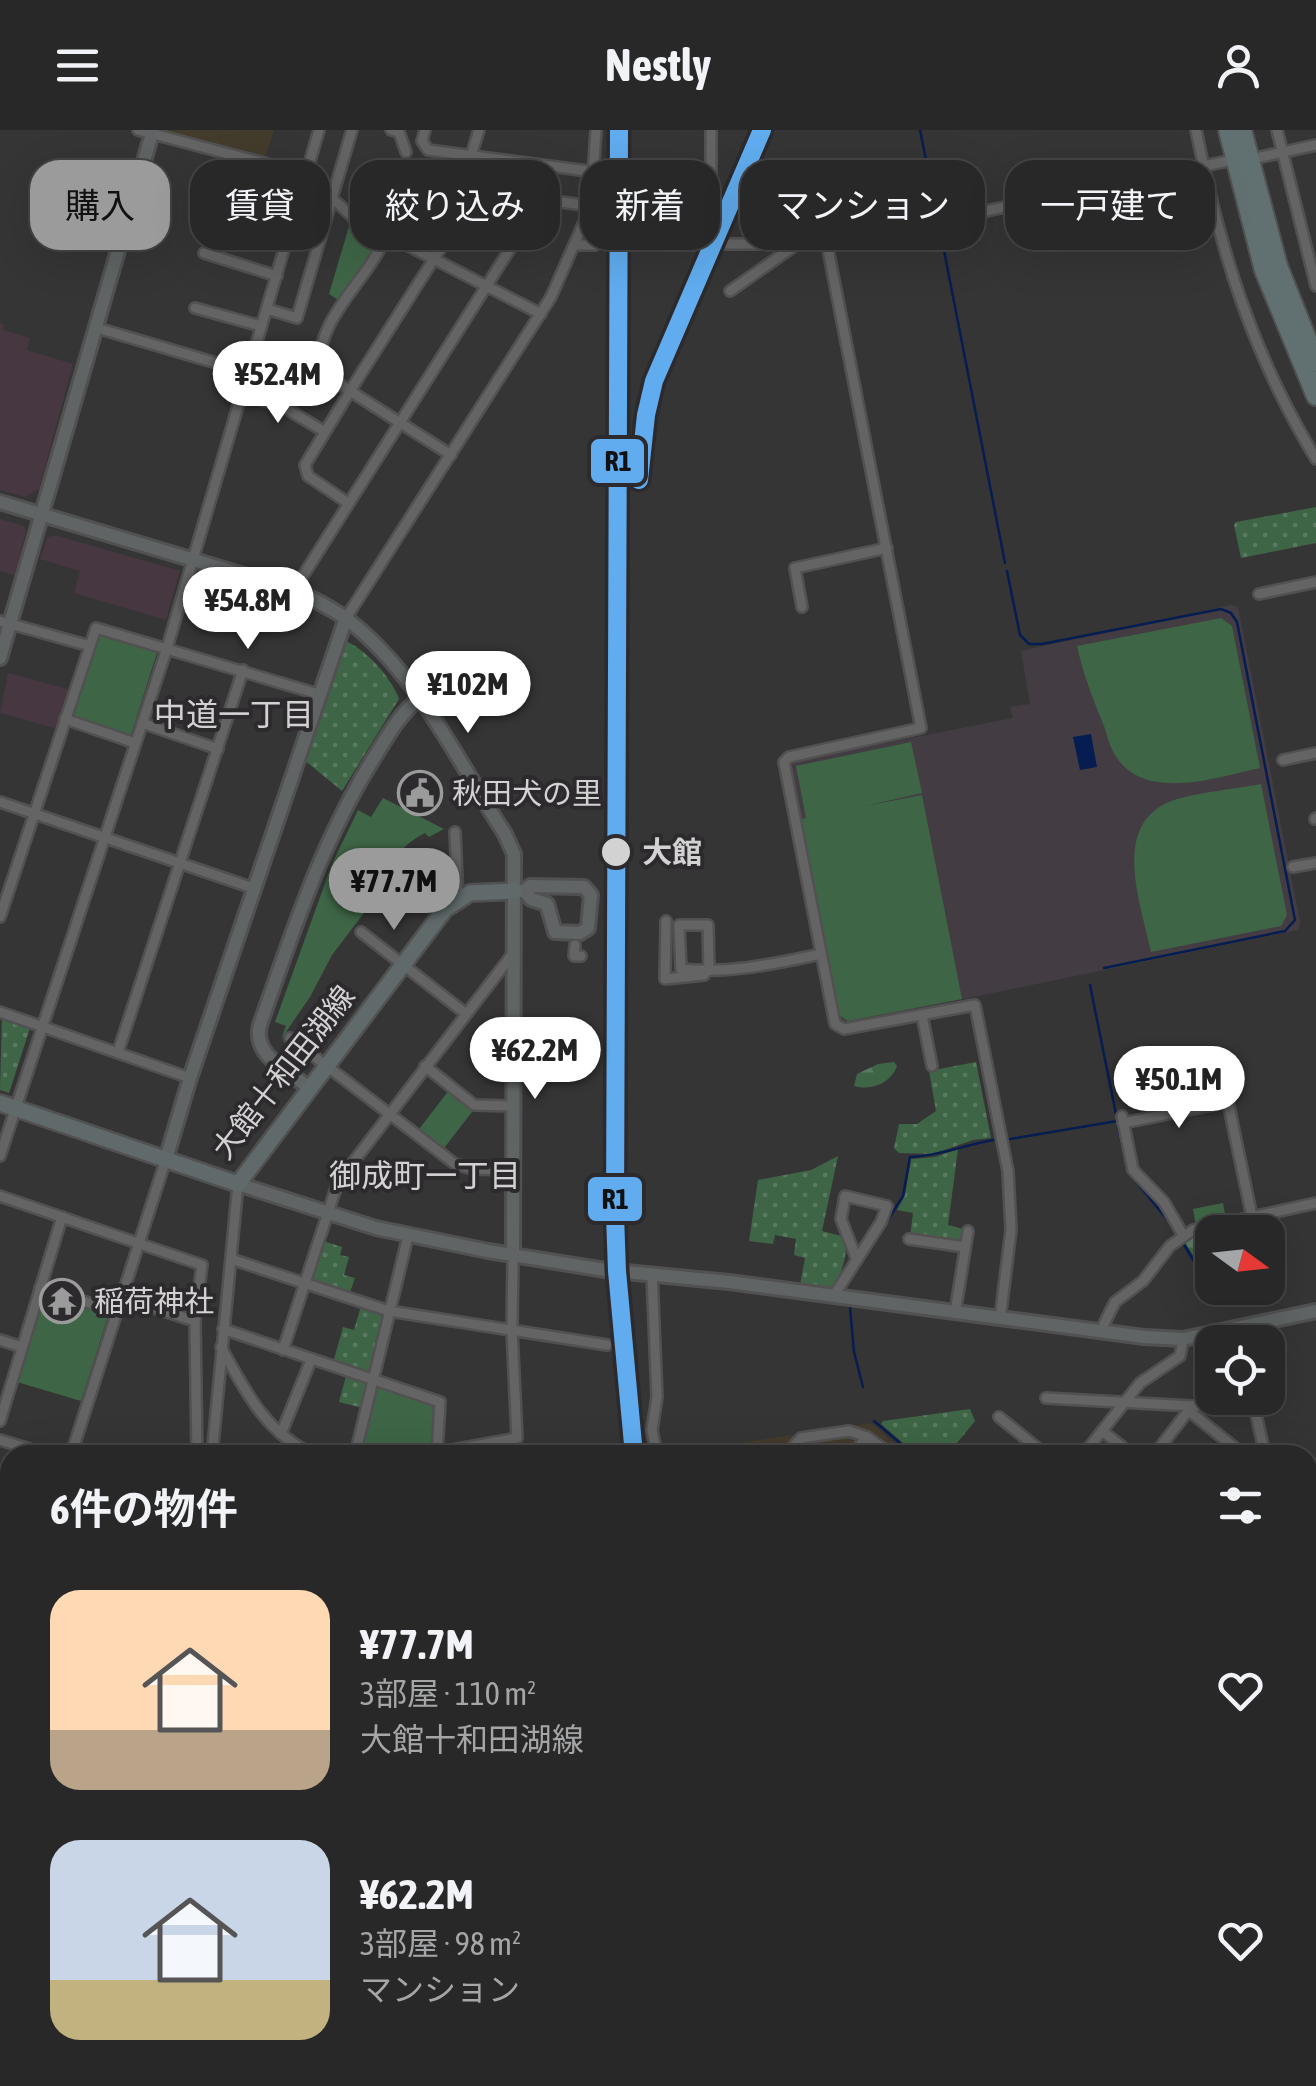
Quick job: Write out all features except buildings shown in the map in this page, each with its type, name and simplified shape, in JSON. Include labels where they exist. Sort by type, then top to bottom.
[{"type":"highway","points":[[1228,130],[1264,270],[1316,396]]},
{"type":"highway","points":[[1242,130],[1278,266],[1316,362]]},
{"type":"main road","points":[[458,898],[477,892],[520,891]]},
{"type":"main road","name":"大館十和田湖線","points":[[7,1106],[238,1184],[401,964],[445,908],[458,898]]},
{"type":"street","points":[[309,160],[319,130]]},
{"type":"street","points":[[267,309],[297,318],[352,130]]},
{"type":"street","points":[[391,130],[399,132],[406,152]]},
{"type":"street","points":[[425,130],[422,141],[428,150],[580,170]]},
{"type":"street","points":[[471,156],[478,130]]},
{"type":"street","points":[[595,160],[596,130]]},
{"type":"street","points":[[711,130],[711,160]]},
{"type":"street","points":[[1196,130],[1202,160]]},
{"type":"street","points":[[1277,130],[1316,286]]},
{"type":"street","points":[[0,658],[5,622],[42,514],[97,328],[148,131],[254,160]]},
{"type":"street","points":[[1256,158],[1316,146]]},
{"type":"street","points":[[1215,165],[1228,161]]},
{"type":"street","points":[[332,200],[350,215]]},
{"type":"street","points":[[1215,210],[1238,298],[1267,368],[1316,459]]},
{"type":"street","points":[[74,1445],[190,1078],[346,618],[541,314],[580,231]]},
{"type":"street","points":[[574,245],[580,245]]},
{"type":"street","points":[[0,1156],[7,1106],[42,1026],[168,648],[284,250]]},
{"type":"street","points":[[377,250],[325,334],[320,371],[451,455]]},
{"type":"street","points":[[414,250],[541,314]]},
{"type":"street","points":[[348,503],[308,476],[305,464],[440,250]]},
{"type":"street","points":[[294,590],[510,250]]},
{"type":"street","points":[[730,291],[789,250]]},
{"type":"street","points":[[827,250],[921,728],[789,757],[784,762],[835,1024],[844,1028],[975,1004],[1008,1170],[1011,1230],[1000,1320]]},
{"type":"street","points":[[204,253],[277,276]]},
{"type":"street","points":[[194,308],[260,326]]},
{"type":"street","points":[[97,328],[247,372]]},
{"type":"street","points":[[241,394],[282,406],[325,432]]},
{"type":"street","points":[[0,502],[294,590],[346,618],[394,664],[509,841],[520,891],[514,952],[512,1330],[517,1438],[477,1445]]},
{"type":"street","points":[[802,607],[795,568],[887,548]]},
{"type":"street","points":[[1259,594],[1316,582]]},
{"type":"street","points":[[5,622],[90,646]]},
{"type":"street","points":[[0,917],[96,628],[318,694]]},
{"type":"street","points":[[118,1052],[243,670]]},
{"type":"street","points":[[308,1086],[263,1051],[258,1042],[260,1025],[312,877],[337,822],[398,720],[419,699]]},
{"type":"street","points":[[65,719],[135,743]]},
{"type":"street","points":[[142,723],[218,749]]},
{"type":"street","points":[[1283,760],[1316,754]]},
{"type":"street","points":[[0,802],[253,888]]},
{"type":"street","points":[[455,832],[458,898]]},
{"type":"street","points":[[1293,867],[1316,862]]},
{"type":"street","points":[[530,886],[584,887],[591,895],[588,928],[580,933],[554,932],[547,904],[520,891],[530,886]]},
{"type":"street","points":[[666,920],[662,978],[739,970],[821,954]]},
{"type":"street","points":[[708,925],[708,973],[681,969],[679,926],[708,925]]},
{"type":"street","points":[[361,932],[466,1013]]},
{"type":"street","points":[[575,945],[574,956],[581,956]]},
{"type":"street","points":[[284,1350],[338,1182],[514,952]]},
{"type":"street","points":[[0,1012],[190,1078]]},
{"type":"street","points":[[922,1015],[932,1066]]},
{"type":"street","points":[[290,1038],[462,1167],[514,1170]]},
{"type":"street","points":[[425,1066],[474,1105],[514,1106]]},
{"type":"street","points":[[1183,1235],[1164,1202],[1133,1170],[1122,1120],[1228,1102],[1252,1215]]},
{"type":"street","points":[[213,1445],[238,1184],[408,1236],[513,1255],[604,1270],[1100,1332],[1183,1338],[1316,1311]]},
{"type":"street","points":[[0,1196],[202,1265],[195,1320],[197,1445]]},
{"type":"street","points":[[834,1296],[882,1222],[887,1206],[845,1196],[841,1219],[857,1260]]},
{"type":"street","points":[[1257,1215],[1316,1203]]},
{"type":"street","points":[[0,1420],[62,1217]]},
{"type":"street","points":[[1100,1332],[1115,1302],[1143,1281],[1170,1246],[1195,1230]]},
{"type":"street","points":[[954,1313],[968,1231]]},
{"type":"street","points":[[357,1445],[408,1236]]},
{"type":"street","points":[[908,1239],[965,1248]]},
{"type":"street","points":[[231,1260],[389,1311],[607,1345]]},
{"type":"street","points":[[652,1274],[657,1397],[652,1430],[654,1445]]},
{"type":"street","points":[[40,1288],[115,1311]]},
{"type":"street","points":[[120,1297],[195,1320]]},
{"type":"street","points":[[223,1329],[440,1402],[437,1445]]},
{"type":"street","points":[[1090,1445],[1140,1384],[1180,1356],[1183,1338]]},
{"type":"street","points":[[0,1340],[22,1347]]},
{"type":"street","points":[[221,1346],[249,1398],[271,1427],[299,1445]]},
{"type":"street","points":[[281,1434],[310,1360]]},
{"type":"street","points":[[1046,1398],[1190,1408],[1254,1405],[1263,1445]]},
{"type":"street","points":[[1162,1445],[1190,1408]]},
{"type":"street","points":[[1190,1408],[1233,1445]]},
{"type":"street","points":[[999,1416],[1034,1445]]},
{"type":"street","points":[[795,1445],[802,1438],[849,1430],[879,1445]]},
{"type":"street","points":[[1102,1431],[1120,1445]]},
{"type":"street","points":[[860,1445],[867,1436]]},
{"type":"shaded area","points":[[152,130],[274,130],[265,160]]},
{"type":"shaded area","points":[[0,323],[4,324],[3,330],[30,338],[27,350],[73,364],[39,489],[25,497],[0,490]]},
{"type":"shaded area","points":[[0,519],[24,526],[26,531],[15,575],[0,571]]},
{"type":"shaded area","points":[[54,535],[180,571],[166,620],[74,593],[80,571],[40,559],[47,538]]},
{"type":"shaded area","points":[[1231,605],[1238,607],[1300,922],[1298,930],[847,1023],[838,1018],[790,766],[794,761],[1013,718],[1010,707],[1030,704],[1021,651]]},
{"type":"shaded area","points":[[8,673],[71,690],[58,729],[0,713]]},
{"type":"shaded area","points":[[871,1423],[896,1445],[717,1445]]},
{"type":"green space","points":[[350,223],[350,250],[373,250],[340,301],[329,294]]},
{"type":"green space","points":[[1316,507],[1316,543],[1241,558],[1236,522]]},
{"type":"green space","points":[[1221,618],[1232,626],[1260,768],[1182,783],[1144,779],[1128,770],[1113,752],[1077,646]]},
{"type":"green space","points":[[99,633],[157,653],[130,738],[73,719],[71,715]]},
{"type":"green space","points":[[343,640],[376,664],[399,699],[342,791],[303,759]]},
{"type":"green space","points":[[911,742],[922,793],[865,806],[922,795],[962,999],[848,1021],[839,1015],[801,819],[806,818],[796,766]]},
{"type":"green space","points":[[1261,784],[1287,915],[1281,926],[1151,952],[1134,870],[1140,830],[1151,814],[1169,802]]},
{"type":"green space","points":[[383,798],[444,829],[414,839],[389,864],[360,903],[364,913],[332,955],[281,1039],[286,1026],[275,1022],[332,864],[358,810],[371,817]]},
{"type":"green space","points":[[2,1018],[30,1028],[9,1093],[0,1090]]},
{"type":"green space","points":[[894,1062],[894,1072],[880,1084],[854,1086],[857,1074],[878,1064]]},
{"type":"green space","points":[[976,1062],[991,1138],[933,1154],[899,1153],[894,1148],[899,1124],[917,1124],[936,1111],[929,1071]]},
{"type":"green space","points":[[450,1089],[475,1108],[441,1152],[416,1133]]},
{"type":"green space","points":[[958,1149],[948,1225],[963,1229],[961,1240],[910,1236],[913,1213],[897,1210],[905,1195],[911,1159],[935,1157]]},
{"type":"green space","points":[[838,1156],[822,1231],[845,1237],[843,1265],[830,1289],[800,1285],[805,1258],[794,1255],[796,1239],[775,1235],[773,1244],[749,1241],[758,1180],[811,1170]]},
{"type":"green space","points":[[1223,1203],[1225,1215],[1195,1215],[1195,1220],[1193,1209]]},
{"type":"green space","points":[[1195,1232],[1195,1259],[1183,1239]]},
{"type":"green space","points":[[323,1241],[342,1247],[340,1255],[349,1257],[344,1275],[355,1278],[350,1292],[314,1280],[312,1275]]},
{"type":"green space","points":[[58,1297],[105,1311],[108,1316],[81,1401],[17,1382],[40,1303],[55,1307]]},
{"type":"green space","points":[[361,1306],[385,1316],[367,1375],[333,1363],[343,1327],[354,1330]]},
{"type":"green space","points":[[346,1376],[366,1382],[363,1408],[339,1402]]},
{"type":"green space","points":[[375,1385],[438,1403],[434,1445],[360,1445]]},
{"type":"green space","points":[[970,1409],[975,1421],[955,1445],[905,1445],[881,1424]]},
{"type":"water","points":[[1091,734],[1097,767],[1080,770],[1073,737]]},
{"type":"waterway","points":[[920,130],[926,160]]},
{"type":"waterway","points":[[944,250],[1005,563]]},
{"type":"waterway","points":[[1007,571],[1020,635],[1029,644],[1221,609],[1231,613],[1237,622],[1295,920],[1285,931],[1104,968]]},
{"type":"waterway","points":[[1090,985],[1116,1114]]},
{"type":"waterway","points":[[1010,1139],[1117,1121]]},
{"type":"waterway","points":[[1117,1123],[1128,1172],[1175,1229]]},
{"type":"waterway","points":[[845,1288],[903,1196],[910,1157],[993,1140]]},
{"type":"waterway","points":[[1183,1243],[1195,1263],[1194,1273]]},
{"type":"waterway","points":[[850,1307],[854,1352],[863,1387]]},
{"type":"waterway","points":[[874,1421],[902,1445]]},
{"type":"transit line","name":"R1","points":[[619,130],[615,1215],[633,1445]]},
{"type":"transit line","name":"R1","points":[[639,480],[654,381],[762,130]]},
{"type":"place","name":"秋田犬の里","points":[[420,793]]},
{"type":"place","name":"大館","points":[[616,852]]},
{"type":"place","name":"稲荷神社","points":[[62,1301]]},
{"type":"district","name":"中道一丁目","points":[[234,714]]},
{"type":"district","name":"御成町一丁目","points":[[425,1175]]}]
